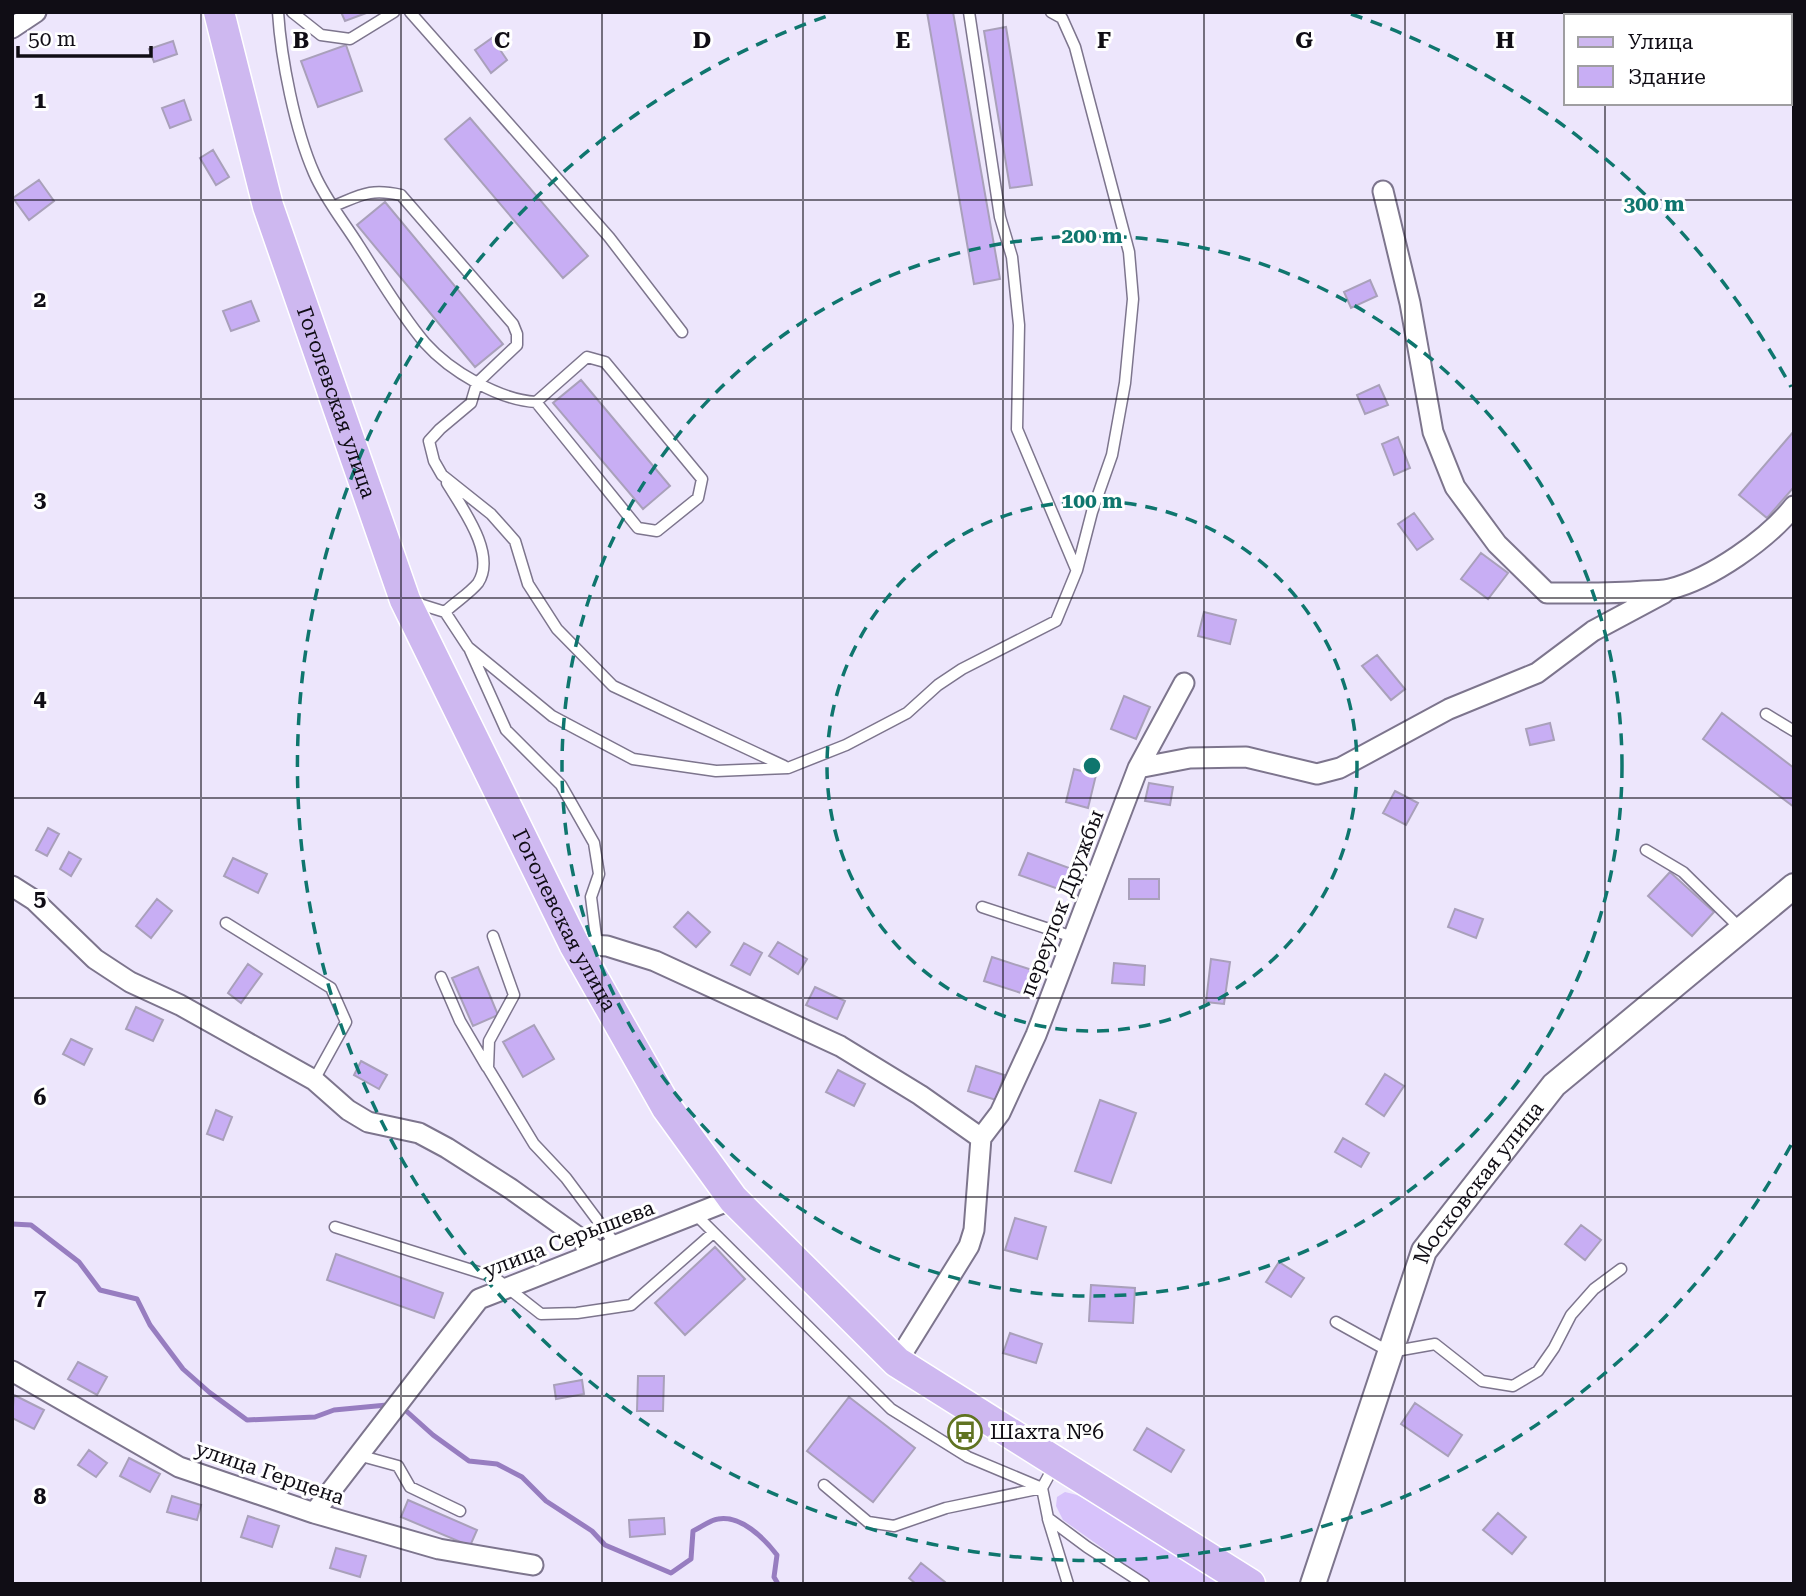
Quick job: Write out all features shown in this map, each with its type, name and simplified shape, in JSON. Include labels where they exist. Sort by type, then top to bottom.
[{"type":"main road","name":"Гоголевская улица","points":[[219,12],[268,206],[405,600],[586,944],[667,1108],[733,1199],[897,1362],[1049,1475],[1250,1584]]},
{"type":"street","points":[[12,28],[36,12]]},
{"type":"street","points":[[1383,191],[1410,303],[1433,432],[1455,487],[1497,544],[1547,593],[1612,594],[1671,589]]},
{"type":"street","points":[[1138,768],[1190,758],[1246,757],[1317,774],[1340,768],[1449,709],[1537,673],[1593,631],[1671,589],[1716,570],[1764,536],[1794,506]]},
{"type":"street","name":"переулок Дружбы","points":[[981,1138],[1000,1113],[1036,1035],[1138,768],[1184,683]]},
{"type":"street","points":[[12,886],[34,900],[95,959],[130,982],[180,1005],[314,1080],[348,1110],[368,1122],[419,1133],[447,1147],[607,1248]]},
{"type":"street","name":"Московская улица","points":[[1313,1584],[1424,1251],[1554,1086],[1794,886]]},
{"type":"street","points":[[586,944],[655,961],[840,1046],[920,1095],[981,1138],[974,1230],[970,1246],[897,1362]]},
{"type":"street","name":"улица Серышева","points":[[314,1513],[479,1298],[733,1199]]},
{"type":"street","name":"улица Герцена","points":[[12,1371],[179,1466],[314,1513],[439,1549],[533,1565]]},
{"type":"lane","points":[[278,12],[280,45],[300,130],[314,174],[426,344],[477,383],[518,401],[536,401],[587,357],[605,362],[702,479],[698,498],[657,531],[638,528],[536,401]]},
{"type":"lane","points":[[292,12],[321,35],[350,39],[394,12]]},
{"type":"lane","points":[[410,12],[609,237],[682,332]]},
{"type":"lane","points":[[969,12],[1000,217],[1012,257],[1019,325],[1017,429],[1077,570]]},
{"type":"lane","points":[[468,647],[552,716],[633,759],[716,771],[788,768],[846,745],[907,713],[938,685],[962,669],[1056,621],[1077,570],[1092,513],[1112,456],[1125,383],[1133,299],[1129,253],[1075,47],[1062,18],[1051,12]]},
{"type":"lane","points":[[334,206],[380,190],[401,195],[513,324],[517,334],[517,345],[477,383],[471,402],[429,441],[434,461],[474,527],[484,563],[478,583],[444,611]]},
{"type":"lane","points":[[442,475],[491,514],[515,541],[527,584],[556,629],[613,686],[788,768]]},
{"type":"lane","points":[[405,600],[444,611],[468,647],[506,730],[561,785],[594,843],[599,874],[591,897],[586,944]]},
{"type":"lane","points":[[1766,714],[1794,731]]},
{"type":"lane","points":[[1646,850],[1684,872],[1741,929]]},
{"type":"lane","points":[[982,907],[1073,937]]},
{"type":"lane","points":[[226,923],[331,988],[346,1022],[314,1080]]},
{"type":"lane","points":[[488,1068],[489,1041],[514,995],[493,936]]},
{"type":"lane","points":[[441,977],[460,1021],[534,1144],[566,1178],[607,1248]]},
{"type":"lane","points":[[695,1214],[891,1409],[968,1457],[1049,1475]]},
{"type":"lane","points":[[335,1227],[494,1276],[541,1314],[577,1313],[631,1305],[713,1233]]},
{"type":"lane","points":[[1336,1322],[1390,1352],[1435,1345],[1482,1381],[1513,1386],[1538,1371],[1554,1348],[1571,1315],[1594,1289],[1621,1269]]},
{"type":"lane","points":[[358,1455],[398,1466],[410,1486],[460,1511]]},
{"type":"lane","points":[[824,1485],[868,1522],[894,1526],[1049,1475]]},
{"type":"lane","points":[[1049,1475],[1048,1518],[1068,1584]]},
{"type":"lane","points":[[1048,1518],[1144,1584]]},
{"type":"shaded area","points":[[1065,1492],[1077,1495],[1137,1525],[1228,1584],[1153,1584],[1063,1520],[1056,1506],[1057,1497]]},
{"type":"building","points":[[341,12],[369,12],[345,21]]},
{"type":"building","points":[[927,12],[953,12],[1000,279],[974,284]]},
{"type":"building","points":[[1006,27],[1032,185],[1010,188],[984,31]]},
{"type":"building","points":[[492,38],[507,60],[491,73],[475,50]]},
{"type":"building","points":[[173,41],[177,54],[154,62],[149,49]]},
{"type":"building","points":[[346,45],[362,91],[318,107],[301,61]]},
{"type":"building","points":[[184,100],[191,120],[170,128],[162,108]]},
{"type":"building","points":[[470,118],[588,256],[563,278],[445,139]]},
{"type":"building","points":[[213,150],[229,177],[216,185],[200,158]]},
{"type":"building","points":[[39,180],[54,201],[29,220],[13,198]]},
{"type":"building","points":[[385,202],[503,344],[475,367],[357,225]]},
{"type":"building","points":[[1370,280],[1377,296],[1351,308],[1344,292]]},
{"type":"building","points":[[251,301],[259,321],[231,331],[223,311]]},
{"type":"building","points":[[581,380],[670,486],[643,509],[553,403]]},
{"type":"building","points":[[1379,385],[1388,405],[1365,414],[1357,395]]},
{"type":"building","points":[[1794,431],[1794,487],[1767,518],[1739,495]]},
{"type":"building","points":[[1398,437],[1410,468],[1394,475],[1382,444]]},
{"type":"building","points":[[1414,513],[1433,539],[1417,550],[1398,524]]},
{"type":"building","points":[[1481,553],[1508,573],[1488,599],[1461,579]]},
{"type":"building","points":[[1204,612],[1236,620],[1230,644],[1198,636]]},
{"type":"building","points":[[1377,655],[1405,689],[1391,700],[1362,666]]},
{"type":"building","points":[[1124,696],[1150,707],[1136,739],[1111,729]]},
{"type":"building","points":[[1722,713],[1794,768],[1794,807],[1703,739]]},
{"type":"building","points":[[1550,723],[1554,740],[1530,745],[1526,729]]},
{"type":"building","points":[[1074,769],[1096,775],[1088,808],[1066,802]]},
{"type":"building","points":[[1149,783],[1173,787],[1170,805],[1145,801]]},
{"type":"building","points":[[1395,791],[1418,803],[1406,825],[1383,813]]},
{"type":"building","points":[[48,828],[59,834],[47,856],[36,850]]},
{"type":"building","points":[[69,852],[81,859],[71,876],[60,869]]},
{"type":"building","points":[[1028,853],[1072,869],[1064,891],[1019,875]]},
{"type":"building","points":[[233,858],[267,874],[258,893],[224,876]]},
{"type":"building","points":[[1670,872],[1714,912],[1692,936],[1648,896]]},
{"type":"building","points":[[1129,879],[1159,879],[1159,899],[1129,899]]},
{"type":"building","points":[[157,899],[172,911],[151,938],[136,926]]},
{"type":"building","points":[[1455,909],[1483,919],[1476,938],[1448,927]]},
{"type":"building","points":[[688,912],[710,932],[696,947],[674,927]]},
{"type":"building","points":[[778,942],[807,959],[798,974],[769,956]]},
{"type":"building","points":[[744,943],[762,953],[750,975],[731,965]]},
{"type":"building","points":[[992,957],[1032,970],[1024,994],[984,981]]},
{"type":"building","points":[[1211,959],[1230,962],[1224,1004],[1206,1002]]},
{"type":"building","points":[[1114,963],[1145,966],[1144,985],[1112,983]]},
{"type":"building","points":[[248,964],[262,974],[241,1003],[228,993]]},
{"type":"building","points":[[478,967],[498,1015],[473,1026],[452,978]]},
{"type":"building","points":[[815,987],[845,1001],[837,1019],[806,1005]]},
{"type":"building","points":[[136,1007],[163,1020],[153,1041],[126,1029]]},
{"type":"building","points":[[534,1025],[554,1059],[523,1077],[503,1042]]},
{"type":"building","points":[[71,1039],[92,1049],[84,1065],[63,1054]]},
{"type":"building","points":[[361,1061],[387,1075],[379,1089],[354,1075]]},
{"type":"building","points":[[976,1066],[1004,1075],[996,1100],[968,1091]]},
{"type":"building","points":[[838,1070],[865,1084],[854,1106],[826,1092]]},
{"type":"building","points":[[1385,1074],[1404,1086],[1384,1116],[1366,1104]]},
{"type":"building","points":[[1100,1100],[1136,1113],[1111,1183],[1075,1171]]},
{"type":"building","points":[[216,1110],[232,1117],[223,1140],[207,1134]]},
{"type":"building","points":[[1343,1138],[1369,1153],[1361,1167],[1335,1152]]},
{"type":"building","points":[[1015,1218],[1046,1227],[1037,1259],[1005,1250]]},
{"type":"building","points":[[1581,1225],[1601,1240],[1585,1260],[1565,1244]]},
{"type":"building","points":[[715,1247],[745,1279],[685,1335],[655,1303]]},
{"type":"building","points":[[336,1254],[443,1293],[434,1318],[327,1280]]},
{"type":"building","points":[[1279,1262],[1304,1278],[1291,1297],[1266,1282]]},
{"type":"building","points":[[1091,1285],[1135,1288],[1133,1323],[1089,1321]]},
{"type":"building","points":[[1010,1333],[1042,1344],[1036,1363],[1003,1353]]},
{"type":"building","points":[[78,1362],[107,1377],[97,1395],[68,1379]]},
{"type":"building","points":[[638,1376],[664,1376],[663,1411],[637,1411]]},
{"type":"building","points":[[582,1380],[584,1394],[556,1399],[554,1385]]},
{"type":"building","points":[[14,1395],[44,1410],[34,1429],[12,1418]]},
{"type":"building","points":[[849,1397],[915,1448],[873,1502],[807,1451]]},
{"type":"building","points":[[1415,1403],[1462,1435],[1448,1456],[1401,1424]]},
{"type":"building","points":[[1147,1428],[1184,1450],[1171,1472],[1134,1450]]},
{"type":"building","points":[[89,1450],[107,1463],[96,1477],[78,1465]]},
{"type":"building","points":[[129,1458],[160,1474],[150,1492],[120,1476]]},
{"type":"building","points":[[172,1496],[201,1505],[197,1520],[167,1512]]},
{"type":"building","points":[[408,1500],[477,1530],[470,1546],[401,1517]]},
{"type":"building","points":[[1498,1513],[1526,1537],[1512,1554],[1483,1530]]},
{"type":"building","points":[[248,1516],[279,1526],[272,1547],[241,1537]]},
{"type":"building","points":[[664,1518],[665,1534],[630,1537],[629,1520]]},
{"type":"building","points":[[336,1548],[366,1556],[360,1577],[330,1568]]},
{"type":"building","points":[[921,1563],[945,1582],[944,1584],[916,1584],[909,1578]]},
{"type":"waterway","points":[[12,1224],[31,1225],[79,1262],[100,1290],[137,1299],[150,1325],[183,1369],[247,1420],[315,1417],[334,1410],[387,1405]]},
{"type":"waterway","points":[[404,1409],[433,1435],[469,1461],[497,1464],[522,1477],[546,1501],[592,1531],[605,1545],[671,1573],[691,1559],[693,1531],[718,1519],[743,1524],[759,1535],[777,1555],[774,1577],[778,1584]]},
{"type":"place","name":"Шахта №6","points":[[965,1432]]}]
